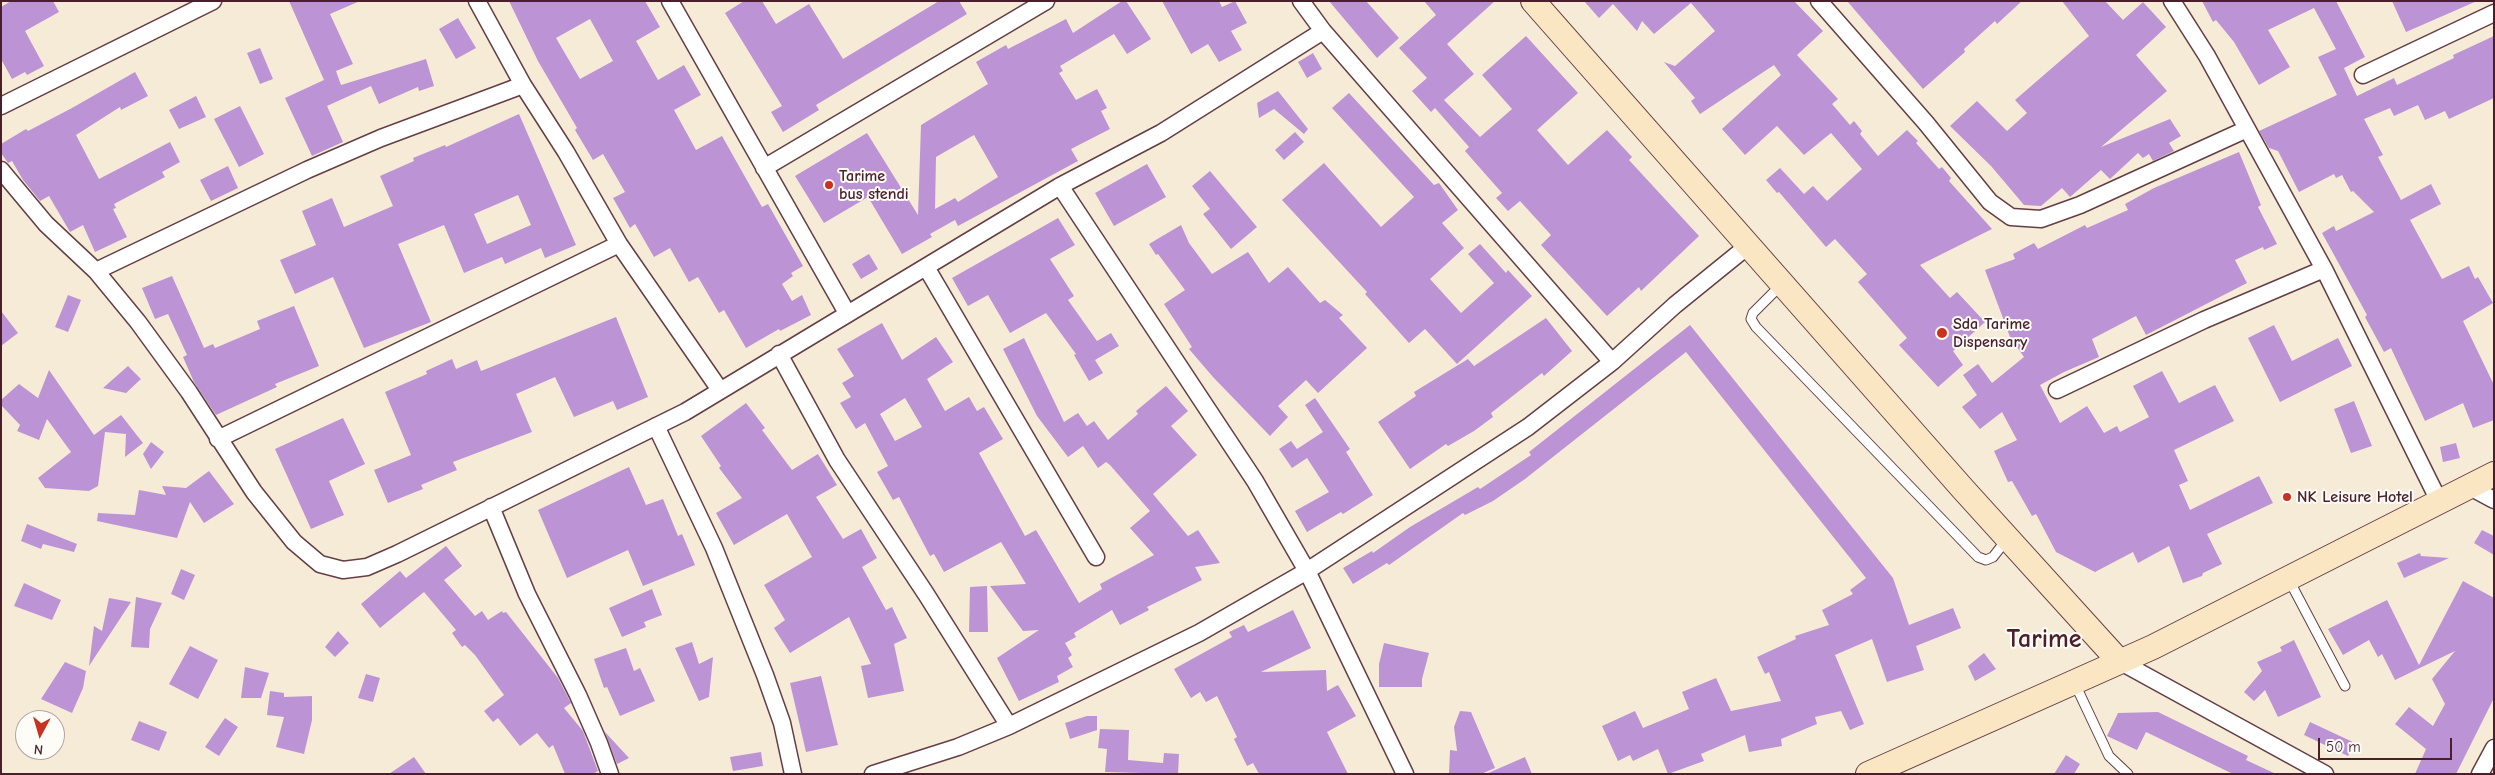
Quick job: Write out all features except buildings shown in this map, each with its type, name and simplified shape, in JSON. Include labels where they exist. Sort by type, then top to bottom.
[{"type":"main road","points":[[1533,1],[2007,538],[2119,661]]},
{"type":"main road","points":[[1868,774],[2153,647],[2494,474]]},
{"type":"street","points":[[1,106],[213,1]]},
{"type":"street","points":[[477,1],[523,85],[566,152],[619,244],[720,390]]},
{"type":"street","points":[[670,1],[847,313]]},
{"type":"street","points":[[764,168],[1046,1]]},
{"type":"street","points":[[1300,1],[1323,31],[1612,362]]},
{"type":"street","points":[[1819,1],[1926,123],[1990,202],[2011,217],[2041,219],[2080,205],[2247,129]]},
{"type":"street","points":[[2172,1],[2208,56],[2324,269],[2439,501]]},
{"type":"street","points":[[2363,75],[2494,13]]},
{"type":"street","points":[[1,170],[46,224],[96,271],[144,330],[189,392],[254,492],[294,542],[320,564],[343,570],[367,567],[382,561],[685,412],[1060,186],[1161,133],[1323,31]]},
{"type":"street","points":[[96,271],[308,170],[381,138],[523,85]]},
{"type":"street","points":[[1060,186],[1255,482],[1307,571],[1405,774]]},
{"type":"street","points":[[218,439],[619,244]]},
{"type":"street","points":[[873,774],[958,748],[1009,726],[1199,633],[1307,571],[1528,427],[1612,362],[1675,305],[1749,245]]},
{"type":"street","points":[[926,267],[1096,557]]},
{"type":"street","points":[[2057,390],[2204,320],[2324,269]]},
{"type":"street","points":[[779,354],[837,460],[926,594],[1009,726]]},
{"type":"street","points":[[656,426],[714,548],[766,674],[782,723],[793,774]]},
{"type":"street","points":[[2468,486],[2494,500]]},
{"type":"street","points":[[491,507],[527,594],[582,703],[610,774]]},
{"type":"street","points":[[2119,661],[2326,774]]},
{"type":"street","points":[[2480,774],[2494,748]]},
{"type":"lane","points":[[1783,283],[1753,313],[1751,319],[1756,327],[1978,557],[1986,560],[1992,557],[2007,538]]},
{"type":"lane","points":[[2288,578],[2345,686]]},
{"type":"lane","points":[[2074,682],[2109,756],[2128,774]]},
{"type":"place","name":"Tarime bus stendi","points":[[829,185]]},
{"type":"place","name":"Sda Tarime Dispensary","points":[[1942,333]]},
{"type":"place","name":"NK Leisure Hotel","points":[[2287,497]]},
{"type":"district","name":"Tarime","points":[[2044,640]]}]
